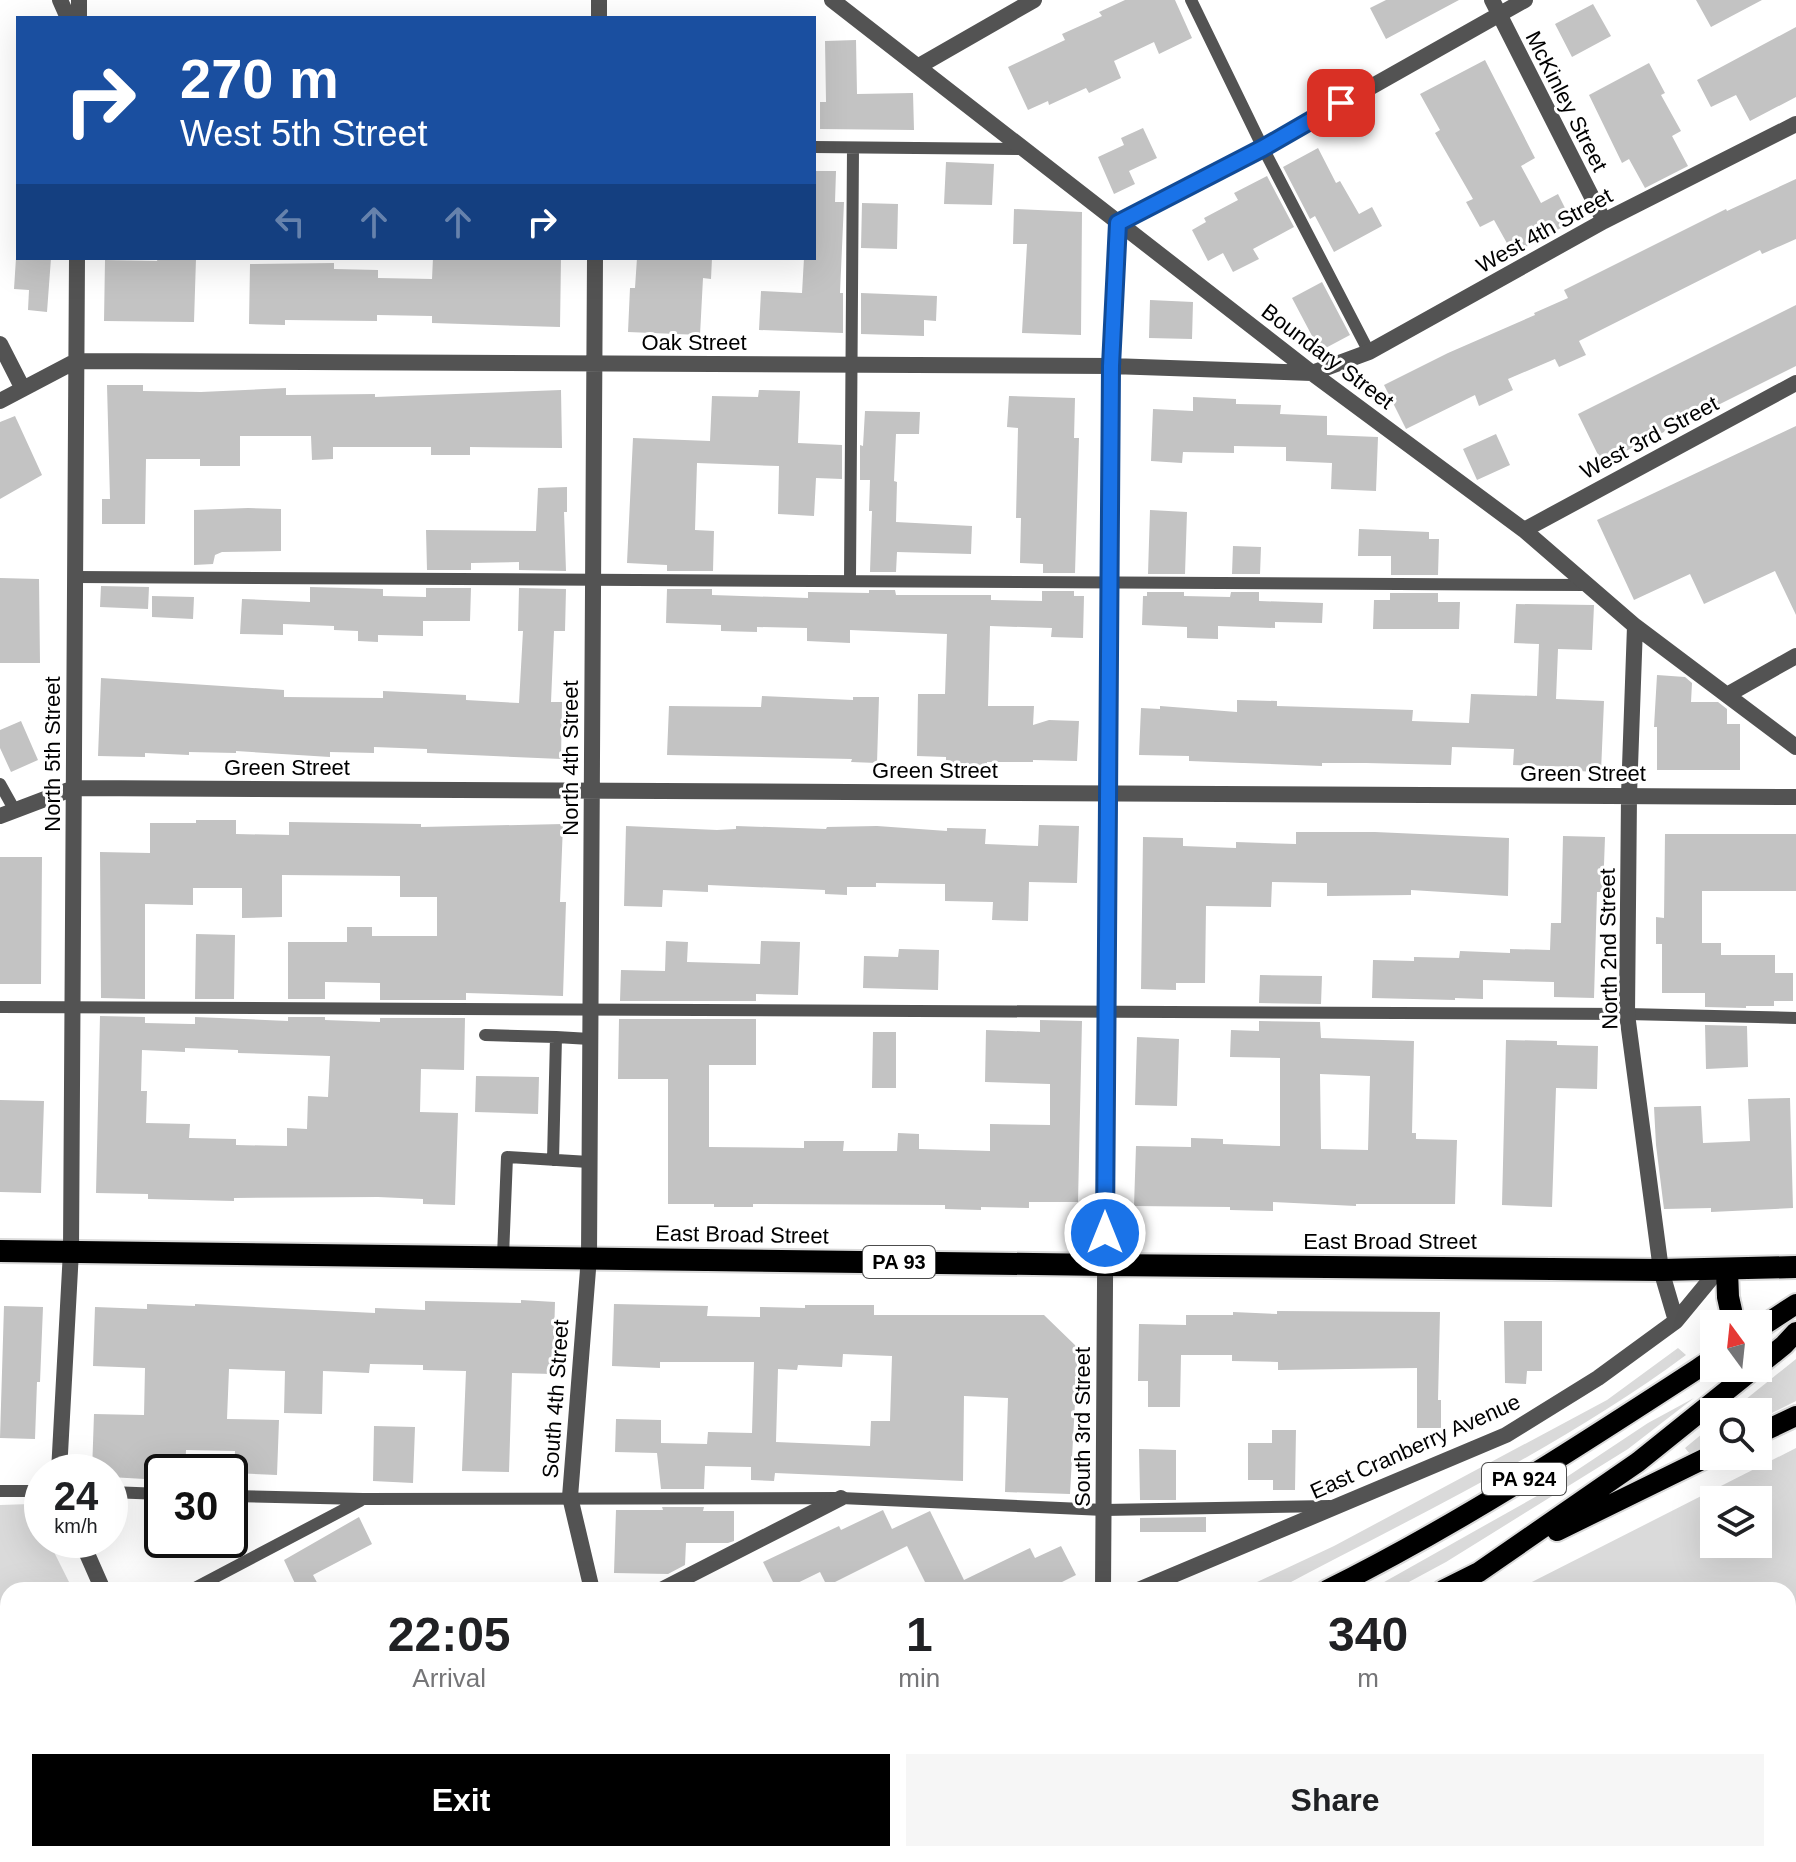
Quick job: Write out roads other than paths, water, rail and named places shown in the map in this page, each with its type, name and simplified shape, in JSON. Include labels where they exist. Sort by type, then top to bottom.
[{"type":"highway","name":"PA 93","points":[[0,1251],[71,1251]]},
{"type":"highway","name":"East Broad Street","points":[[71,1251],[1105,1265],[1661,1270],[1796,1267]]},
{"type":"highway","points":[[1723,1270],[1731,1310]]},
{"type":"main road","points":[[1772,1320],[1796,1304]]},
{"type":"main road","name":"PA 924","points":[[1772,1355],[1796,1332]]},
{"type":"main road","name":"PA 924","points":[[1343,1582],[1405,1551],[1700,1367]]},
{"type":"main road","name":"PA 924","points":[[1459,1582],[1479,1572],[1638,1462],[1738,1382]]},
{"type":"main road","points":[[1772,1427],[1796,1416]]},
{"type":"main road","points":[[1479,1572],[1606,1505],[1700,1461]]},
{"type":"street","name":"Boundary Street","points":[[832,0],[1312,373],[1524,530],[1635,626],[1796,747]]},
{"type":"street","points":[[919,66],[1034,0]]},
{"type":"street","points":[[1118,223],[1263,148],[1495,7],[1525,0]]},
{"type":"street","name":"McKinley Street","points":[[1495,7],[1604,221]]},
{"type":"street","name":"West 4th Street","points":[[1312,373],[1369,352],[1604,221],[1796,124]]},
{"type":"street","name":"South 3rd Street","points":[[1103,1582],[1111,366],[1118,223]]},
{"type":"street","name":"North 5th Street","points":[[60,1454],[71,1251],[77,260]]},
{"type":"street","name":"North 4th Street","points":[[589,1257],[595,260]]},
{"type":"street","points":[[0,344],[23,389]]},
{"type":"street","points":[[0,401],[76,361]]},
{"type":"street","name":"Oak Street","points":[[76,361],[1111,366],[1312,373]]},
{"type":"street","name":"West 3rd Street","points":[[1524,530],[1796,383]]},
{"type":"street","name":"North 2nd Street","points":[[1635,626],[1629,795],[1627,1014],[1661,1270],[1676,1321]]},
{"type":"street","points":[[1727,695],[1796,656]]},
{"type":"street","name":"Green Street","points":[[7,813],[74,788],[1796,797]]},
{"type":"street","name":"South 4th Street","points":[[589,1257],[570,1497],[590,1582]]},
{"type":"street","name":"East Cranberry Avenue","points":[[1157,1582],[1506,1435],[1598,1378],[1676,1321],[1723,1270]]},
{"type":"street","points":[[677,1582],[841,1498]]},
{"type":"street","points":[[89,1558],[99,1582]]},
{"type":"lane","points":[[1191,0],[1263,148],[1369,352]]},
{"type":"lane","points":[[816,147],[1023,149]]},
{"type":"lane","points":[[850,580],[853,148]]},
{"type":"lane","points":[[75,577],[1587,585]]},
{"type":"lane","points":[[0,784],[7,813]]},
{"type":"lane","points":[[0,1007],[1627,1014],[1796,1018]]},
{"type":"lane","points":[[485,1035],[590,1039]]},
{"type":"lane","points":[[553,1160],[556,1037]]},
{"type":"lane","points":[[503,1256],[507,1157],[589,1162]]},
{"type":"lane","points":[[0,1491],[24,1491]]},
{"type":"lane","points":[[248,1496],[841,1498],[1104,1510],[1333,1506]]},
{"type":"lane","points":[[206,1582],[363,1499]]}]
